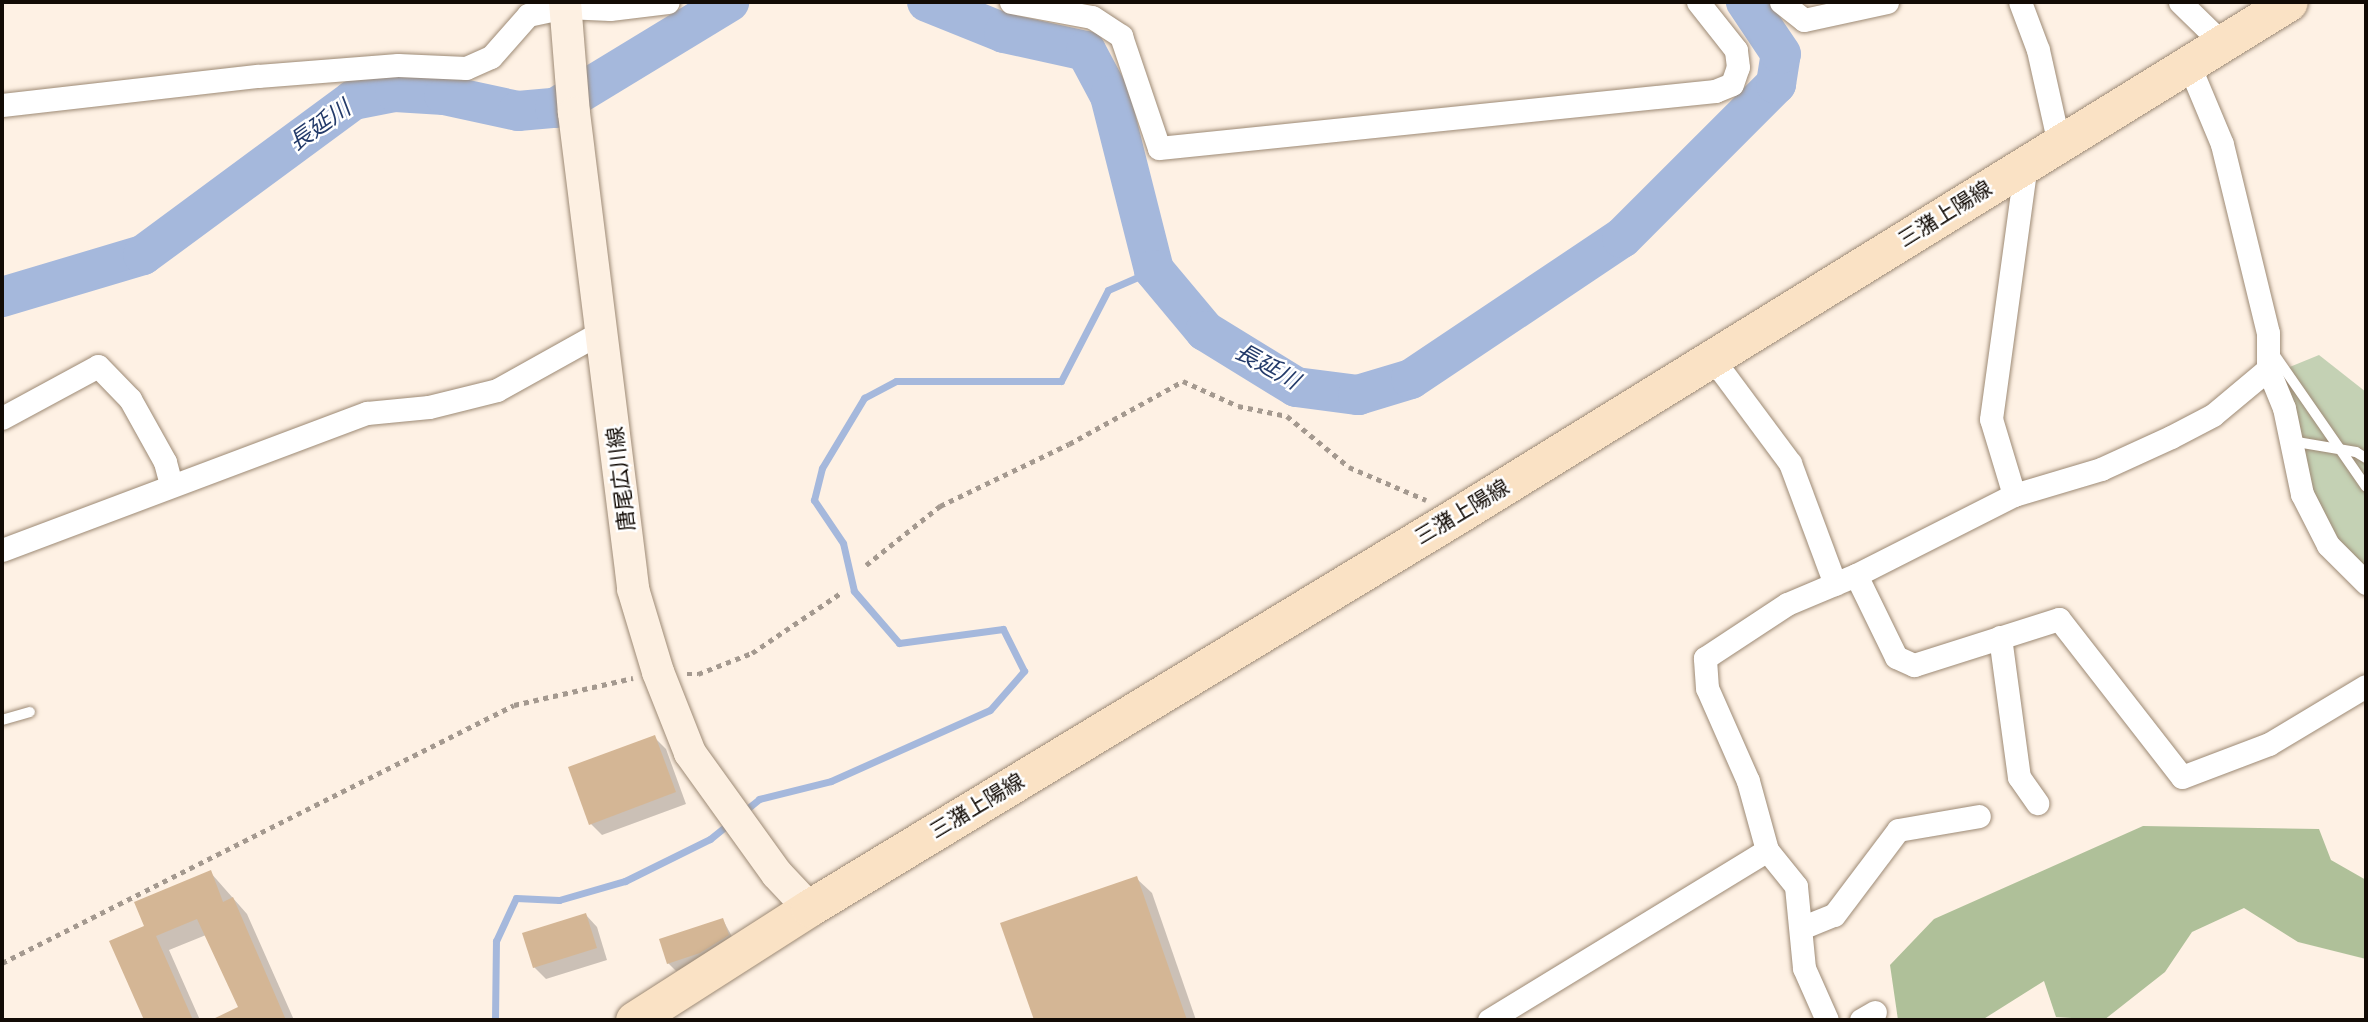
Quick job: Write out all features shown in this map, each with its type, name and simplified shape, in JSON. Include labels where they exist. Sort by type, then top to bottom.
[{"type":"main road","name":"三潴上陽線","points":[[634,1020],[809,908],[1454,518],[2289,2]]},
{"type":"main road","name":"唐尾広川線","points":[[566,12],[574,113],[634,589],[658,672],[690,753],[776,874],[809,908]]},
{"type":"street","points":[[2,105],[271,75],[398,65],[466,68],[491,57],[528,15],[668,2]]},
{"type":"street","points":[[1011,2],[1092,17],[1121,36],[1159,148],[1714,91],[1732,84],[1738,67],[1736,50],[1699,2]]},
{"type":"street","points":[[1781,2],[1804,20],[1887,2]]},
{"type":"street","points":[[2020,2],[2038,50],[2059,144]]},
{"type":"street","points":[[2180,2],[2222,44]]},
{"type":"street","points":[[2189,65],[2222,144],[2302,494],[2328,545],[2366,583]]},
{"type":"street","points":[[2014,495],[1991,419],[2026,164]]},
{"type":"street","points":[[2,550],[171,484],[367,413],[429,407],[496,390],[603,331]]},
{"type":"street","points":[[1712,358],[1790,463],[1846,580],[1896,657],[1914,665],[2059,620],[2182,776],[2269,744],[2366,686]]},
{"type":"street","points":[[1827,1020],[1804,968],[1796,886],[1767,850],[1748,780],[1707,688],[1705,658],[1787,604],[1846,580],[2014,495],[2101,469],[2171,438],[2213,415],[2269,359]]},
{"type":"street","points":[[2,418],[98,366],[130,399],[165,462],[171,484]]},
{"type":"street","points":[[2000,638],[2019,777],[2037,803]]},
{"type":"street","points":[[1801,928],[1834,915],[1898,830],[1979,817]]},
{"type":"street","points":[[1489,1020],[1767,850]]},
{"type":"lane","points":[[2269,359],[2342,450],[2366,487]]},
{"type":"lane","points":[[2289,441],[2342,450],[2366,458]]},
{"type":"lane","points":[[2,720],[30,712]]},
{"type":"path","points":[[866,565],[940,506],[1069,444],[1184,381],[1238,406],[1287,416],[1349,467],[1409,489],[1454,518]]},
{"type":"path","points":[[2,963],[514,705],[658,672],[698,674],[752,653],[842,592]]},
{"type":"green space","points":[[2319,355],[2366,392],[2366,573],[2329,531],[2297,453],[2275,373]]},
{"type":"green space","points":[[2143,826],[2319,829],[2331,860],[2366,880],[2366,959],[2298,942],[2244,908],[2192,932],[2165,972],[2104,1020],[2056,1017],[2044,981],[1982,1020],[1898,1020],[1890,965],[1934,919]]},
{"type":"building","points":[[655,735],[676,792],[589,825],[568,767]]},
{"type":"building","points":[[211,870],[223,902],[233,897],[286,1020],[211,1020],[238,1007],[197,919],[156,936],[193,1020],[144,1020],[109,941],[144,926],[134,902]]},
{"type":"building","points":[[1137,876],[1187,1020],[1034,1020],[1000,923]]},
{"type":"building","points":[[586,913],[597,948],[533,968],[522,933]]},
{"type":"building","points":[[723,918],[729,935],[700,953],[667,964],[659,939]]},
{"type":"waterway","name":"長延川","points":[[2,297],[143,255],[353,100],[395,92],[444,95],[518,111],[555,108],[729,2]]},
{"type":"waterway","name":"長延川","points":[[927,2],[1004,33],[1086,51],[1110,96],[1154,270],[1205,331],[1296,387],[1358,395],[1411,379],[1622,238],[1776,84],[1781,54],[1746,2]]},
{"type":"waterway","points":[[742,813],[759,799],[831,781],[990,710],[1024,671],[1003,629],[899,643],[854,591],[843,543],[814,500],[822,468],[864,398],[896,381],[1061,381],[1108,290],[1154,270]]},
{"type":"waterway","points":[[495,1020],[496,941],[516,898],[559,900],[625,881],[710,839],[730,823]]}]
